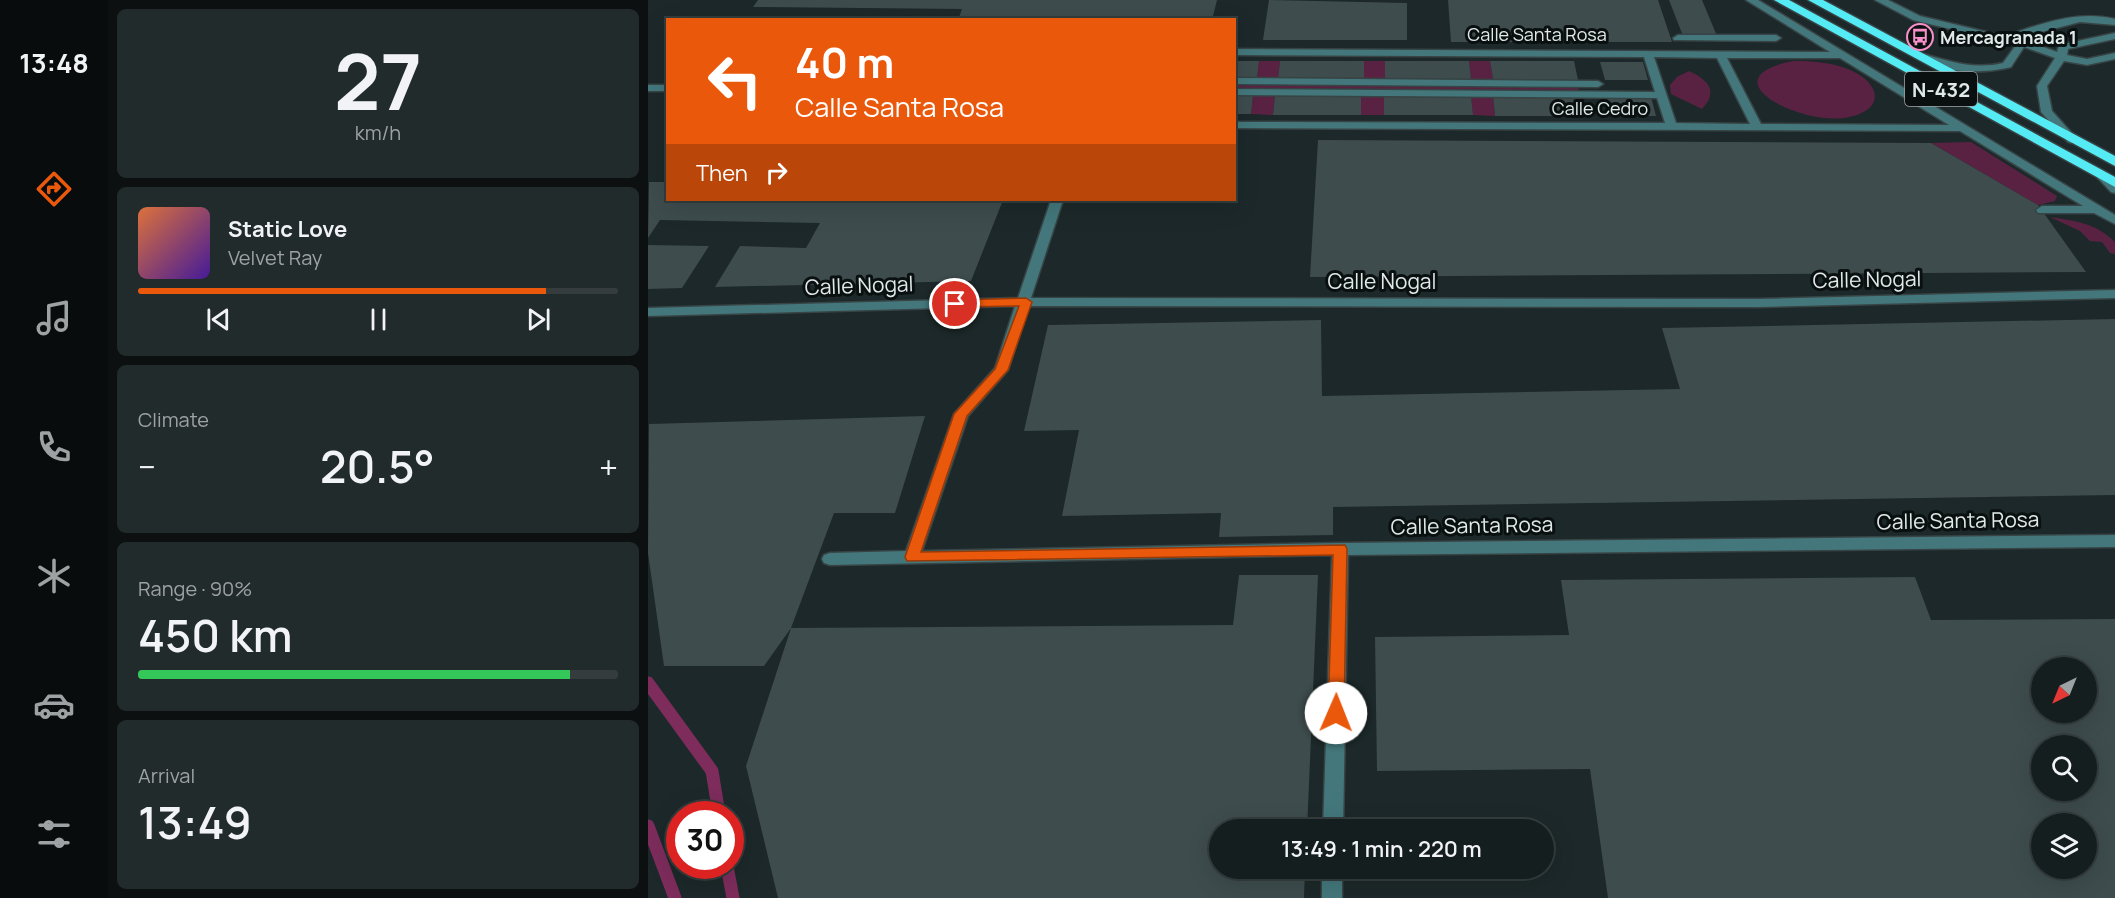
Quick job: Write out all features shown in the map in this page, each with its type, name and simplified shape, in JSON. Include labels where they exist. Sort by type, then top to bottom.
[{"type":"highway","name":"N-432","points":[[1780,0],[2109,180]]},
{"type":"highway","name":"N-432","points":[[1814,0],[2115,162]]},
{"type":"street","points":[[1751,0],[2115,220]]},
{"type":"street","points":[[1880,0],[1917,18],[2022,43],[2061,57],[2087,62],[2115,56]]},
{"type":"street","points":[[1909,52],[1964,70],[1986,71],[2007,65],[2022,43],[2115,23]]},
{"type":"street","points":[[2072,140],[2047,112],[2042,86],[2061,57],[2063,47],[2115,36]]},
{"type":"street","points":[[1678,38],[1776,38]]},
{"type":"street","points":[[2061,57],[2115,46]]},
{"type":"street","name":"Calle Santa Rosa","points":[[1236,52],[1839,55]]},
{"type":"street","points":[[1648,54],[1672,127]]},
{"type":"street","points":[[1720,54],[1757,127]]},
{"type":"street","points":[[1236,81],[1660,90]]},
{"type":"street","points":[[648,88],[666,88]]},
{"type":"street","points":[[1236,92],[1660,90]]},
{"type":"street","name":"Calle Cedro","points":[[1236,125],[1965,128]]},
{"type":"street","points":[[2109,180],[2115,189]]},
{"type":"street","points":[[912,557],[961,414],[1001,370],[1026,302],[1057,201]]},
{"type":"street","points":[[2042,210],[2097,209]]},
{"type":"street","name":"Calle Nogal","points":[[648,312],[1026,302],[1759,303],[2115,294]]},
{"type":"street","name":"Calle Santa Rosa","points":[[830,559],[1340,549],[2115,541]]},
{"type":"street","points":[[1333,819],[1340,549]]},
{"type":"street","points":[[1332,879],[1332,898]]},
{"type":"shaded area","points":[[1259,61],[1280,61],[1278,79],[1257,78]]},
{"type":"shaded area","points":[[1364,61],[1385,61],[1385,79],[1364,79]]},
{"type":"shaded area","points":[[1469,61],[1490,61],[1493,79],[1471,79]]},
{"type":"shaded area","points":[[1793,61],[1834,65],[1860,75],[1873,90],[1875,97],[1873,104],[1857,115],[1844,118],[1825,118],[1784,107],[1769,98],[1759,88],[1758,78],[1769,69]]},
{"type":"shaded area","points":[[1689,71],[1706,82],[1709,87],[1710,97],[1702,109],[1671,94],[1670,85],[1677,77]]},
{"type":"shaded area","points":[[1236,85],[1578,87],[1579,90],[1236,88]]},
{"type":"shaded area","points":[[1253,95],[1275,95],[1273,115],[1251,114]]},
{"type":"shaded area","points":[[1361,95],[1384,96],[1384,115],[1361,115]]},
{"type":"shaded area","points":[[1471,96],[1493,96],[1495,116],[1473,115]]},
{"type":"shaded area","points":[[1971,142],[2057,196],[2055,201],[2038,205],[1931,143]]},
{"type":"shaded area","points":[[2050,217],[2093,227],[2115,242],[2115,254],[2110,253],[2102,242],[2090,241],[2080,231]]},
{"type":"building","points":[[758,0],[1217,0],[1212,18],[959,18],[962,9],[753,7]]},
{"type":"building","points":[[1269,0],[1407,3],[1407,40],[1263,40]]},
{"type":"building","points":[[1448,0],[1658,0],[1672,42],[1451,42]]},
{"type":"building","points":[[1669,0],[1702,0],[1717,36],[1683,36]]},
{"type":"building","points":[[1236,61],[1259,61],[1257,78],[1236,78]]},
{"type":"building","points":[[1280,61],[1364,61],[1364,79],[1278,79]]},
{"type":"building","points":[[1385,61],[1469,61],[1471,79],[1385,79]]},
{"type":"building","points":[[1490,61],[1574,61],[1578,80],[1493,79]]},
{"type":"building","points":[[1600,62],[1643,62],[1648,80],[1605,80]]},
{"type":"building","points":[[1236,95],[1253,95],[1251,114],[1236,114]]},
{"type":"building","points":[[1275,95],[1361,95],[1361,115],[1273,115]]},
{"type":"building","points":[[1384,96],[1471,96],[1473,115],[1384,115]]},
{"type":"building","points":[[1493,96],[1580,96],[1584,116],[1495,116]]},
{"type":"building","points":[[1607,97],[1651,97],[1656,116],[1611,116]]},
{"type":"building","points":[[1318,140],[1931,143],[2038,205],[2086,272],[1310,277]]},
{"type":"building","points":[[649,182],[666,182],[666,201],[1003,201],[971,281],[715,287],[740,246],[806,248],[820,223],[660,220],[648,238]]},
{"type":"building","points":[[648,245],[709,246],[682,288],[648,289]]},
{"type":"building","points":[[2115,319],[2115,495],[1333,507],[1333,535],[1219,537],[1221,513],[1062,516],[1079,430],[1024,431],[1048,325],[1321,320],[1322,396],[1680,389],[1662,328]]},
{"type":"building","points":[[925,416],[895,513],[834,513],[791,628],[764,666],[664,666],[648,553],[649,424]]},
{"type":"building","points":[[1239,575],[1318,575],[1307,819],[1209,819],[1209,879],[1305,879],[1304,898],[778,898],[746,766],[791,628],[1233,625]]},
{"type":"building","points":[[1915,577],[1931,620],[2115,619],[2115,898],[1608,898],[1590,769],[1377,771],[1375,637],[1569,635],[1561,580]]},
{"type":"waterway","points":[[648,683],[712,771],[717,801]]},
{"type":"waterway","points":[[648,826],[675,898]]},
{"type":"waterway","points":[[729,879],[733,898]]},
{"type":"place","name":"Mercagranada 1","points":[[1920,37]]},
{"type":"route","points":[[955,304],[1026,302],[1001,370],[961,414],[912,557],[1340,549],[1336,713]]}]
